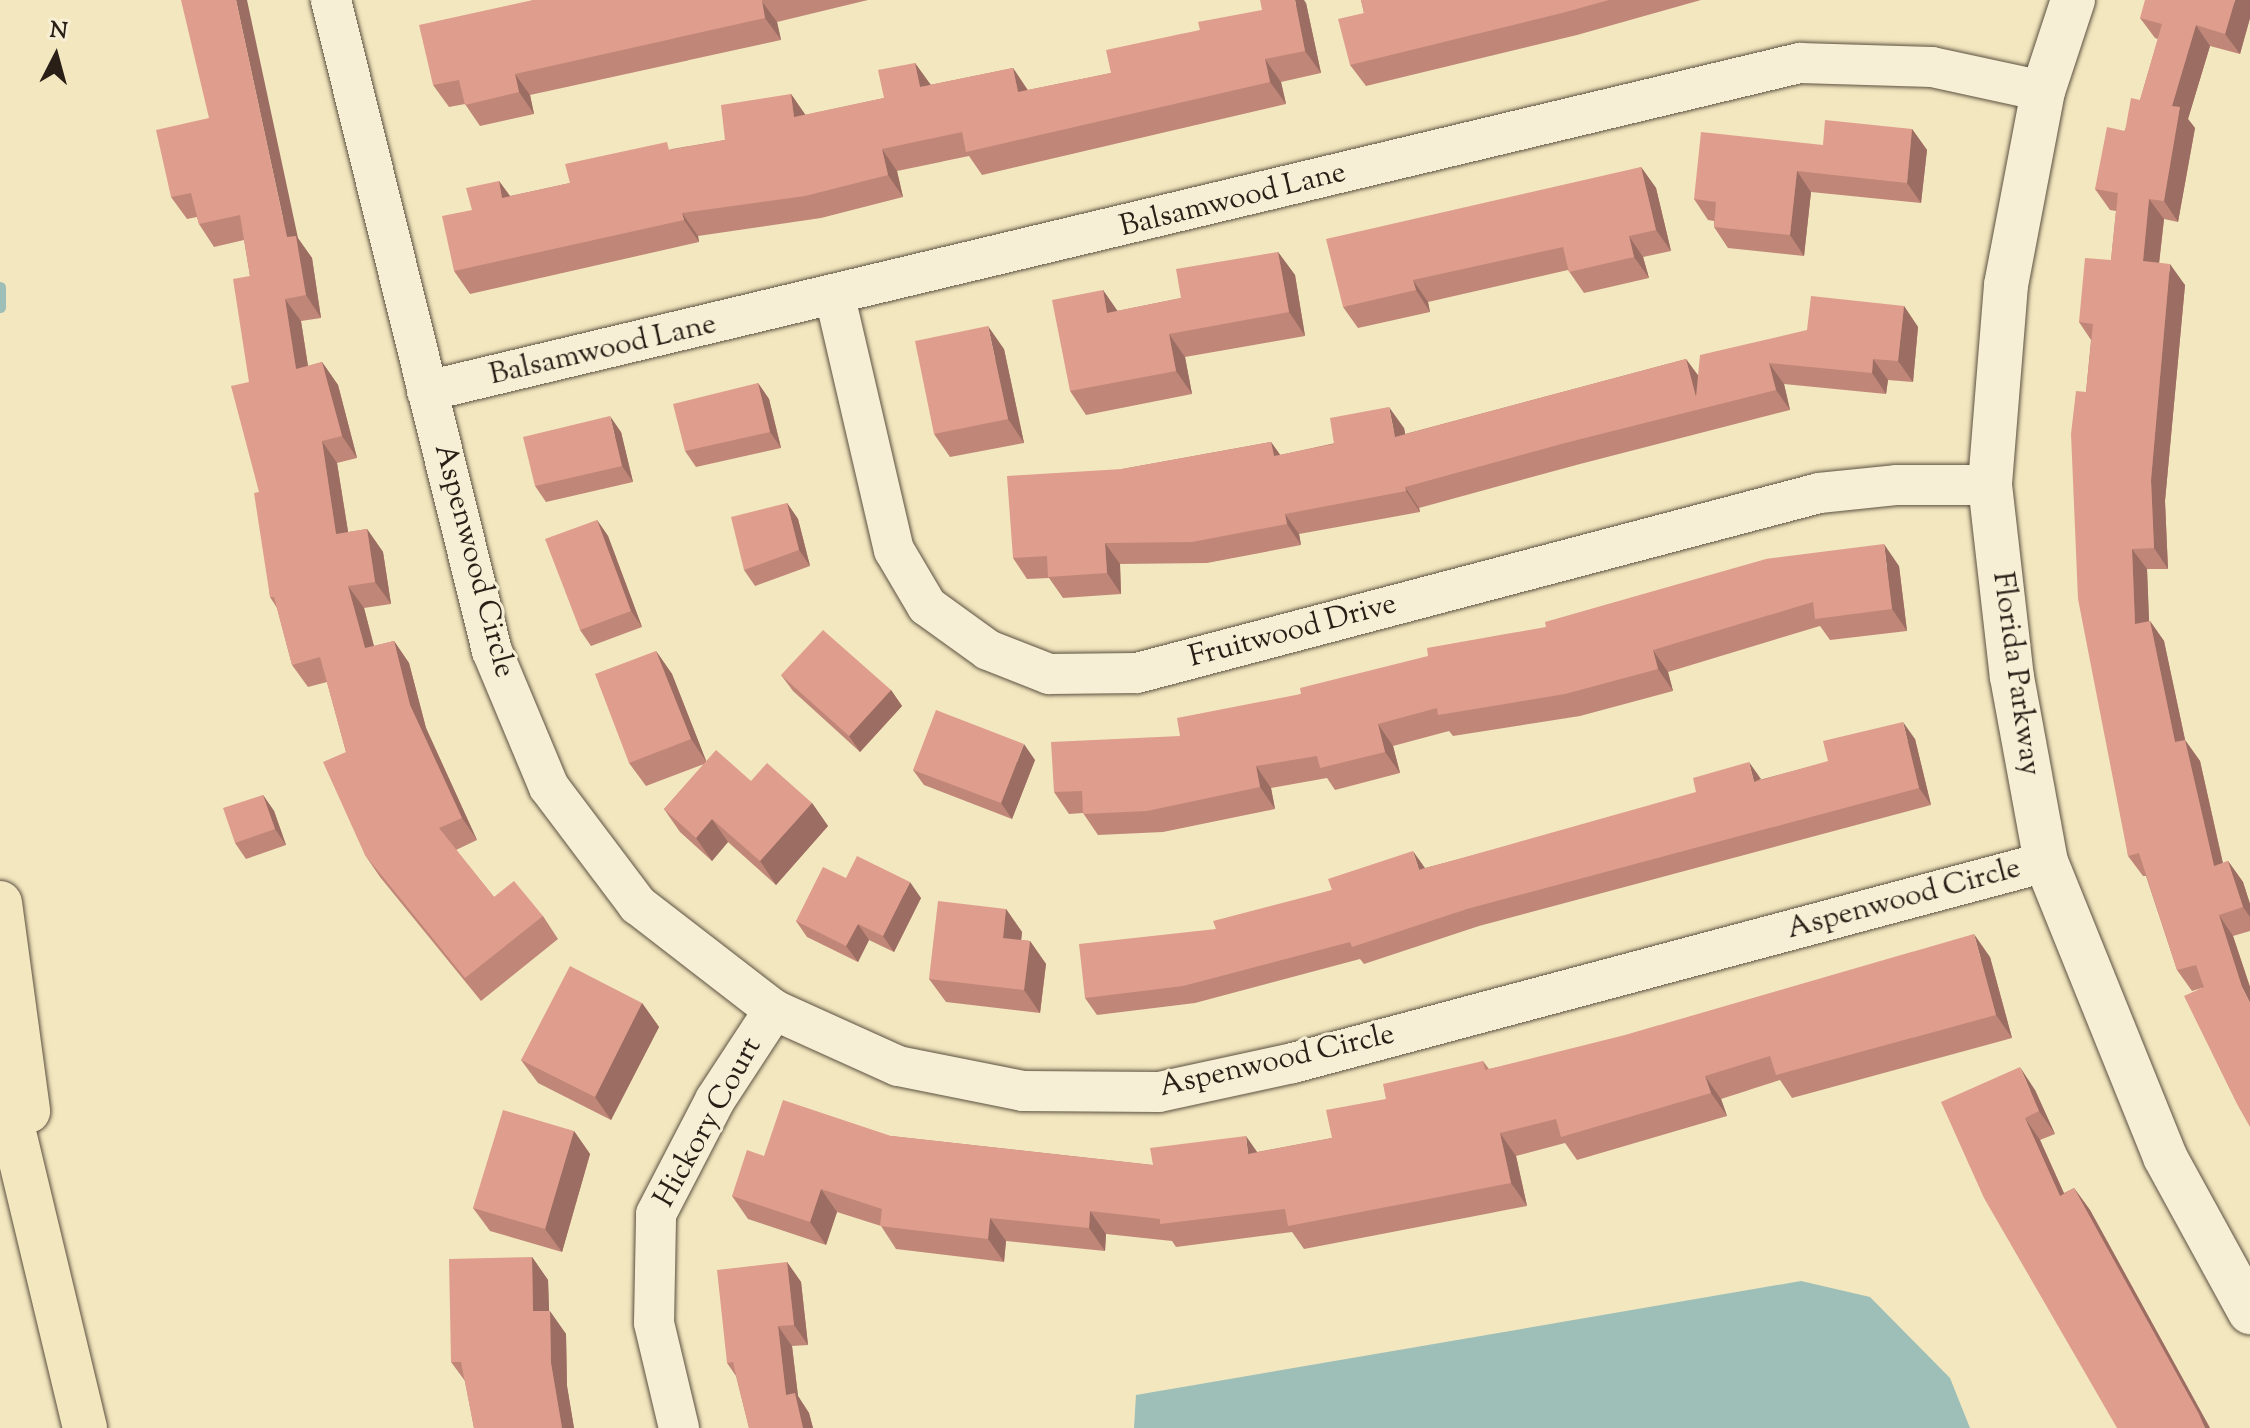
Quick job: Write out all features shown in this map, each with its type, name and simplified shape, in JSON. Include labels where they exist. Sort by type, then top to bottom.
[{"type":"highway","points":[[0,903],[45,1260]]},
{"type":"highway","points":[[0,1074],[85,1428]]},
{"type":"street","name":"Aspenwood Circle","points":[[331,0],[492,651],[549,787],[638,905],[774,1010],[898,1066],[1023,1091],[1159,1092],[1293,1063],[2046,862]]},
{"type":"street","name":"Florida Parkway","points":[[2073,0],[2043,91],[2006,285],[1990,485],[2012,677],[2046,862],[2165,1157],[2250,1312]]},
{"type":"street","name":"Balsamwood Lane","points":[[427,391],[835,297],[1800,63],[1932,67],[2043,91]]},
{"type":"street","name":"Fruitwood Drive","points":[[835,297],[894,550],[927,606],[988,650],[1049,674],[1137,673],[1819,493],[1896,485],[1990,485]]},
{"type":"street","name":"Hickory Court","points":[[679,1428],[654,1323],[656,1214],[715,1100],[774,1010]]},
{"type":"water","points":[[1801,1281],[1870,1297],[1950,1378],[1970,1428],[1134,1428],[1136,1395]]},
{"type":"building","points":[[181,0],[236,0],[287,237],[296,236],[306,295],[285,299],[296,369],[322,362],[342,436],[322,441],[336,534],[367,529],[375,582],[348,586],[365,648],[394,641],[410,705],[462,818],[439,828],[494,897],[514,881],[543,916],[465,978],[365,855],[323,762],[346,752],[320,657],[292,665],[274,597],[270,597],[254,493],[259,492],[231,386],[249,382],[233,279],[250,276],[240,215],[199,224],[191,193],[171,197],[156,130],[209,118]]},
{"type":"building","points":[[533,0],[762,0],[765,18],[515,74],[519,92],[465,105],[459,80],[433,85],[419,25]]},
{"type":"building","points":[[1260,0],[1295,0],[1305,51],[1265,59],[1270,82],[966,152],[962,132],[882,149],[888,175],[805,196],[682,213],[684,220],[454,271],[442,216],[472,210],[466,188],[499,181],[502,198],[570,183],[565,164],[667,142],[669,150],[725,140],[721,105],[791,94],[794,117],[884,98],[878,70],[915,63],[920,87],[1013,68],[1018,92],[1111,73],[1106,50],[1200,30],[1198,22],[1262,10]]},
{"type":"building","points":[[1361,0],[1609,0],[1350,65],[1338,19],[1364,13]]},
{"type":"building","points":[[2145,0],[2235,0],[2225,34],[2196,25],[2172,106],[2180,107],[2164,201],[2149,199],[2143,261],[2170,264],[2151,480],[2154,548],[2132,549],[2135,624],[2150,621],[2175,742],[2185,740],[2214,866],[2228,861],[2243,907],[2219,915],[2250,1003],[2250,1127],[2184,996],[2204,987],[2196,965],[2177,970],[2139,853],[2128,856],[2078,599],[2071,434],[2076,391],[2086,392],[2093,324],[2079,322],[2085,258],[2111,260],[2118,193],[2095,189],[2107,127],[2125,131],[2131,98],[2140,100],[2162,24],[2140,18]]},
{"type":"building","points":[[1825,120],[1912,129],[1907,183],[1797,171],[1790,235],[1714,227],[1716,202],[1694,199],[1701,132],[1823,145]]},
{"type":"building","points":[[1641,167],[1656,230],[1629,236],[1634,257],[1569,272],[1563,247],[1413,280],[1416,290],[1343,307],[1326,239]]},
{"type":"building","points":[[1278,252],[1289,312],[1169,334],[1176,371],[1070,391],[1052,300],[1103,290],[1107,313],[1181,298],[1176,269]]},
{"type":"building","points":[[1811,296],[1904,306],[1898,361],[1873,359],[1872,373],[1769,363],[1776,390],[1565,443],[1405,487],[1406,491],[1285,514],[1287,524],[1192,542],[1105,543],[1107,573],[1048,577],[1047,556],[1013,558],[1007,476],[1122,469],[1271,442],[1274,456],[1334,444],[1330,418],[1389,407],[1395,437],[1686,359],[1696,397],[1700,355],[1807,330]]},
{"type":"building","points":[[988,326],[1008,419],[934,434],[915,341]]},
{"type":"building","points":[[758,383],[770,432],[685,451],[673,404]]},
{"type":"building","points":[[610,416],[622,466],[535,486],[523,437]]},
{"type":"building","points":[[787,503],[799,550],[744,570],[731,517]]},
{"type":"building","points":[[597,520],[631,611],[580,630],[545,539]]},
{"type":"building","points":[[1884,544],[1892,609],[1815,619],[1813,602],[1653,650],[1658,669],[1565,694],[1438,715],[1437,708],[1378,724],[1385,752],[1320,768],[1317,756],[1256,766],[1260,787],[1147,811],[1083,814],[1082,791],[1054,792],[1051,742],[1180,736],[1177,718],[1301,694],[1300,688],[1428,656],[1427,648],[1546,627],[1545,622],[1766,559]]},
{"type":"building","points":[[823,630],[891,690],[849,736],[781,675]]},
{"type":"building","points":[[656,651],[691,739],[629,763],[595,674]]},
{"type":"building","points":[[936,710],[1024,744],[1001,803],[913,770]]},
{"type":"building","points":[[1903,722],[1919,788],[1467,909],[1352,947],[1350,942],[1183,986],[1085,998],[1079,944],[1216,929],[1213,921],[1332,890],[1328,879],[1413,851],[1419,870],[1696,792],[1693,778],[1749,762],[1754,782],[1828,761],[1823,741]]},
{"type":"building","points":[[716,750],[751,781],[767,763],[812,803],[760,861],[712,819],[696,838],[664,809]]},
{"type":"building","points":[[263,795],[275,829],[235,843],[223,808]]},
{"type":"building","points":[[857,856],[910,882],[883,936],[858,924],[846,946],[796,921],[823,867],[846,878]]},
{"type":"building","points":[[938,901],[1006,909],[1003,938],[1030,941],[1024,990],[929,979]]},
{"type":"building","points":[[1974,934],[1996,1015],[1776,1075],[1770,1056],[1705,1076],[1711,1093],[1561,1137],[1556,1119],[1500,1133],[1511,1183],[1288,1226],[1285,1209],[1160,1224],[1160,1219],[1090,1211],[1089,1228],[990,1218],[988,1239],[880,1226],[882,1209],[821,1189],[810,1222],[732,1196],[747,1150],[764,1156],[783,1100],[891,1136],[1153,1165],[1150,1148],[1246,1136],[1248,1154],[1332,1138],[1326,1110],[1386,1099],[1383,1084],[1483,1061],[1485,1070],[1625,1035]]},
{"type":"building","points":[[570,966],[642,1003],[595,1097],[521,1060]]},
{"type":"building","points":[[2020,1067],[2039,1111],[2025,1118],[2060,1196],[2074,1188],[2205,1428],[2117,1428],[1984,1198],[1941,1102]]},
{"type":"building","points":[[503,1110],[574,1131],[545,1229],[473,1208]]},
{"type":"building","points":[[532,1257],[533,1311],[550,1311],[551,1363],[562,1428],[474,1428],[461,1362],[451,1362],[449,1259]]},
{"type":"building","points":[[787,1262],[794,1325],[778,1326],[786,1395],[795,1393],[803,1428],[749,1428],[733,1362],[727,1363],[717,1270]]},
{"type":"waterway","points":[[0,287],[0,307]]}]
